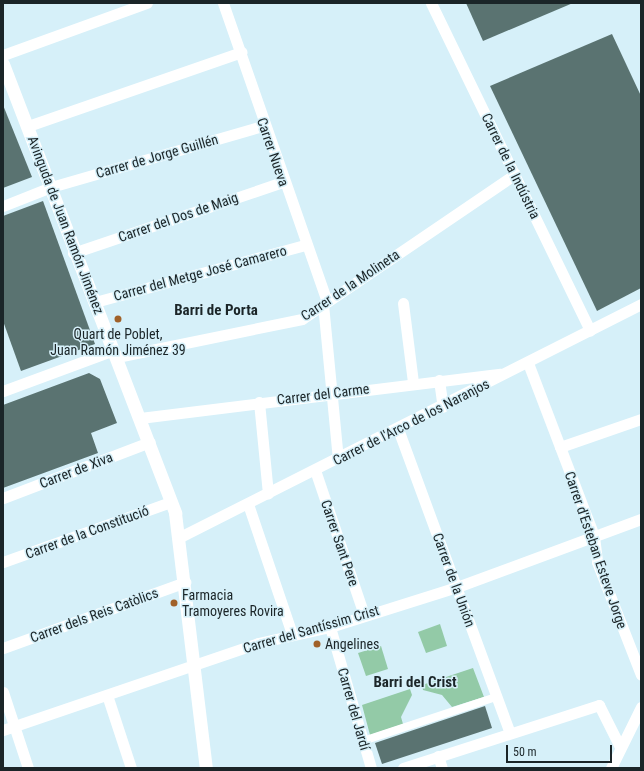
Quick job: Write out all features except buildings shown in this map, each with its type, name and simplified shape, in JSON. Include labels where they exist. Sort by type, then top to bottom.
[{"type":"street","points":[[3,55],[147,3]]},
{"type":"street","name":"Carrer Nueva","points":[[223,3],[242,52],[263,126],[325,302],[331,393],[338,459]]},
{"type":"street","name":"Carrer de la Indústria","points":[[431,3],[590,330]]},
{"type":"street","points":[[28,126],[242,52]]},
{"type":"street","name":"Avinguda de Juan Ramón Jiménez","points":[[3,64],[51,187],[73,252],[95,302],[172,502],[180,537],[206,768]]},
{"type":"street","name":"Carrer de Jorge Guillén","points":[[3,206],[51,187],[263,126]]},
{"type":"street","name":"Carrer de la Molineta","points":[[3,391],[115,354],[289,324],[325,302],[515,174]]},
{"type":"street","name":"Carrer del Dos de Maig","points":[[73,252],[283,182]]},
{"type":"street","name":"Carrer del Metge José Camarero","points":[[95,302],[305,245]]},
{"type":"street","points":[[403,303],[413,382]]},
{"type":"street","name":"Carrer de l'Arco de los Naranjos","points":[[180,537],[398,429],[641,304]]},
{"type":"street","name":"Carrer d'Esteban Esteve Jorge","points":[[528,363],[594,536],[597,562],[641,675]]},
{"type":"street","name":"Carrer del Carme","points":[[140,418],[413,382],[506,374]]},
{"type":"street","points":[[439,380],[443,406]]},
{"type":"street","points":[[259,402],[268,494]]},
{"type":"street","points":[[560,448],[641,419]]},
{"type":"street","name":"Carrer de la Unión","points":[[398,429],[509,731]]},
{"type":"street","name":"Carrer de Xiva","points":[[3,498],[150,442]]},
{"type":"street","name":"Carrer Sant Pere","points":[[315,470],[364,615]]},
{"type":"street","name":"Carrer de la Constitució","points":[[3,562],[172,502]]},
{"type":"street","points":[[248,504],[292,634]]},
{"type":"street","name":"Carrer del Santíssim Crist","points":[[3,730],[194,664],[292,634],[330,627],[456,587],[641,519]]},
{"type":"street","name":"Carrer dels Reis Catòlics","points":[[3,648],[185,582]]},
{"type":"street","name":"Carrer del Jardí","points":[[330,627],[371,768]]},
{"type":"street","points":[[3,692],[28,768]]},
{"type":"street","points":[[107,695],[132,768]]},
{"type":"street","points":[[363,741],[496,697]]},
{"type":"street","points":[[403,768],[509,731],[599,705],[620,747]]},
{"type":"street","points":[[611,768],[620,747],[636,725],[641,707]]},
{"type":"street","points":[[438,756],[442,768]]},
{"type":"green space","points":[[440,624],[447,646],[426,653],[418,632]]},
{"type":"green space","points":[[381,646],[388,669],[366,676],[358,653]]},
{"type":"green space","points":[[473,668],[484,697],[452,707],[442,695],[423,690],[422,685]]},
{"type":"green space","points":[[410,689],[412,695],[401,717],[403,724],[370,735],[362,705]]},
{"type":"place","name":"Quart de Poblet, Juan Ramón Jiménez 39","points":[[118,319]]},
{"type":"place","name":"Farmacia Tramoyeres Rovira","points":[[174,603]]},
{"type":"place","name":"Angelines","points":[[317,644]]},
{"type":"district","name":"Barri de Porta","points":[[216,311]]},
{"type":"district","name":"Barri del Crist","points":[[415,683]]}]
